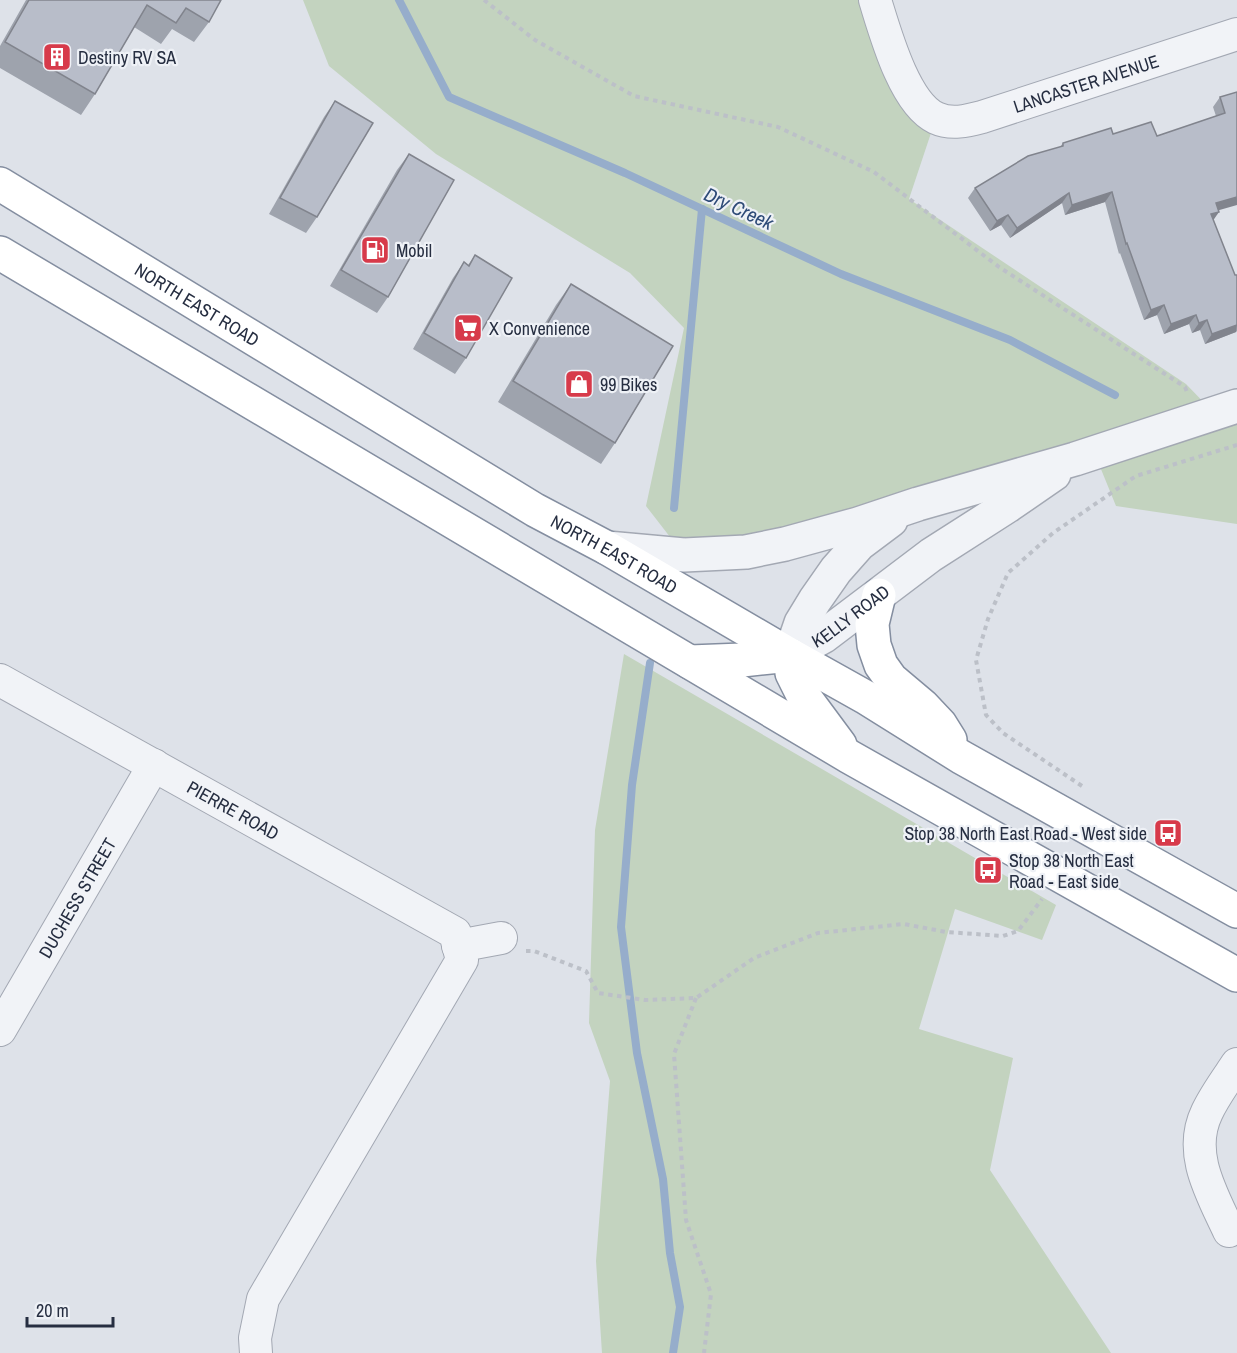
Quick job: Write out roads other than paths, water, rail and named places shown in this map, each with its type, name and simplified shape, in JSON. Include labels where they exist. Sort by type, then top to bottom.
[{"type":"highway","name":"NORTH EAST ROAD","points":[[0,183],[535,510],[607,548],[865,697],[961,757],[1237,911]]},
{"type":"highway","points":[[0,253],[848,756],[1237,975]]},
{"type":"highway","points":[[879,595],[872,624],[874,645],[881,665],[891,679],[940,724],[961,757]]},
{"type":"highway","points":[[690,662],[790,655],[792,673],[803,694],[848,756]]},
{"type":"street","name":"LANCASTER AVENUE","points":[[875,0],[888,41],[910,90],[921,105],[936,118],[956,122],[982,117],[1237,34]]},
{"type":"street","name":"KELLY ROAD","points":[[607,548],[684,555],[746,552],[785,544],[1075,459],[1237,406]]},
{"type":"street","name":"KELLY ROAD","points":[[790,655],[824,636],[931,555],[1075,459]]},
{"type":"street","name":"KELLY ROAD","points":[[790,655],[801,623],[836,570],[862,542],[918,504]]},
{"type":"street","name":"PIERRE ROAD","points":[[0,680],[455,933],[458,946]]},
{"type":"street","name":"DUCHESS STREET","points":[[0,1030],[154,765]]},
{"type":"street","points":[[256,1353],[255,1338],[263,1299],[462,960],[458,946],[501,938]]},
{"type":"street","points":[[1230,1231],[1204,1176],[1199,1155],[1200,1133],[1207,1112],[1237,1064]]},
{"type":"waterway","name":"Dry Creek","points":[[399,0],[449,97],[625,173],[841,274],[1010,340],[1115,395]]},
{"type":"waterway","points":[[674,508],[702,209]]},
{"type":"waterway","points":[[650,663],[632,785],[621,927],[637,1053],[663,1179],[670,1253],[680,1307],[673,1353]]},
{"type":"place","name":"Destiny RV SA","points":[[57,57]]},
{"type":"place","name":"Mobil","points":[[375,250]]},
{"type":"place","name":"X Convenience","points":[[468,328]]},
{"type":"place","name":"99 Bikes","points":[[579,384]]},
{"type":"place","name":"Stop 38 North East Road - West side","points":[[1168,833]]},
{"type":"place","name":"Stop 38 North East Road - East side","points":[[988,870]]}]
